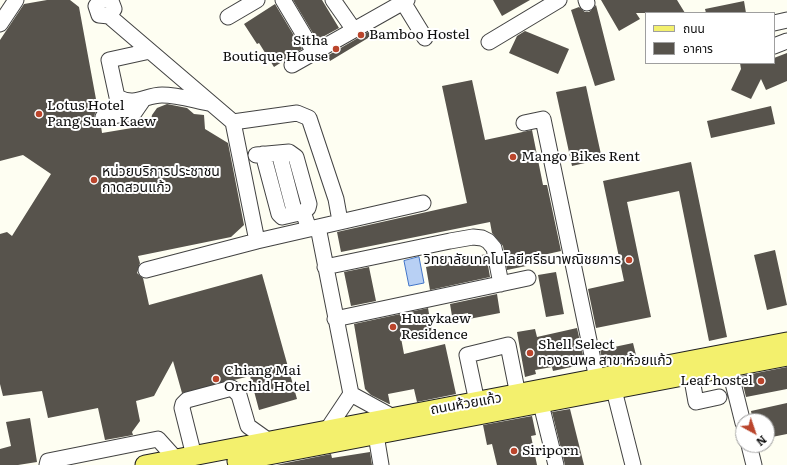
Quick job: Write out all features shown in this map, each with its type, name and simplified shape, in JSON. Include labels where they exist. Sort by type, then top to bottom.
[{"type":"main road","name":"ถนนห้วยแก้ว","points":[[224,464],[275,453],[376,435],[539,397],[597,379],[787,342]]},
{"type":"main road","name":"ถนนห้วยแก้ว","points":[[147,465],[185,457],[275,453],[327,430],[393,417],[518,395],[539,397],[614,390],[787,356]]},
{"type":"street","points":[[0,24],[16,0]]},
{"type":"street","points":[[228,16],[257,0]]},
{"type":"street","points":[[283,0],[314,52]]},
{"type":"street","points":[[333,0],[354,30]]},
{"type":"street","points":[[489,42],[559,0]]},
{"type":"street","points":[[292,65],[405,1],[425,38]]},
{"type":"street","points":[[103,3],[150,52],[233,122],[257,241]]},
{"type":"street","points":[[775,23],[787,20]]},
{"type":"street","points":[[775,46],[787,41]]},
{"type":"street","points":[[143,100],[129,101],[117,97],[109,60],[150,52]]},
{"type":"street","points":[[103,118],[134,113],[143,100],[148,97],[160,95],[209,103]]},
{"type":"street","points":[[233,122],[297,113],[309,118],[336,198],[340,221]]},
{"type":"street","points":[[524,123],[543,119],[597,379]]},
{"type":"street","points":[[299,213],[282,216],[279,214],[260,154],[279,153],[299,213],[313,228],[325,267],[351,394],[327,430]]},
{"type":"street","points":[[146,270],[257,241],[422,203]]},
{"type":"street","points":[[325,267],[473,237],[488,240],[494,248],[501,284]]},
{"type":"street","points":[[335,318],[528,278]]},
{"type":"street","points":[[477,402],[466,355],[508,345],[518,395]]},
{"type":"street","points":[[729,367],[740,413]]},
{"type":"street","points":[[691,374],[696,402],[719,397]]},
{"type":"street","points":[[185,457],[183,404],[187,400],[232,388],[239,395],[248,426],[275,453]]},
{"type":"street","points":[[614,390],[634,465]]},
{"type":"street","points":[[351,394],[393,417]]},
{"type":"street","points":[[539,397],[556,465]]},
{"type":"street","points":[[376,435],[381,465]]},
{"type":"street","points":[[47,465],[48,461],[158,439],[185,457]]},
{"type":"street","points":[[147,465],[158,439]]},
{"type":"street","points":[[751,453],[754,465]]},
{"type":"water","points":[[419,257],[424,283],[409,286],[404,261]]},
{"type":"building","points":[[47,0],[70,0],[79,7],[98,110],[95,113],[94,119],[96,123],[101,126],[102,133],[150,125],[152,115],[157,108],[167,104],[187,108],[194,114],[204,115],[205,129],[228,143],[244,225],[231,237],[138,256],[140,263],[137,273],[143,278],[149,305],[262,274],[297,399],[259,410],[250,376],[182,393],[173,361],[154,396],[136,401],[140,421],[132,432],[133,435],[105,440],[98,408],[48,418],[42,391],[3,396],[0,384],[0,234],[7,232],[12,236],[51,174],[23,155],[0,161],[0,40],[24,4]]},
{"type":"building","points":[[293,0],[322,0],[339,28],[317,40]]},
{"type":"building","points":[[493,0],[530,0],[502,16]]},
{"type":"building","points":[[601,0],[677,0],[684,12],[636,13],[640,19],[619,31]]},
{"type":"building","points":[[744,1],[746,12],[706,12],[705,9]]},
{"type":"building","points":[[275,4],[302,49],[274,67],[259,43],[257,44],[244,24]]},
{"type":"building","points":[[596,5],[615,80],[595,86],[571,10],[579,7],[585,12],[589,12]]},
{"type":"building","points":[[375,28],[378,32],[330,61],[327,56]]},
{"type":"building","points":[[525,31],[569,49],[558,74],[509,53],[517,36]]},
{"type":"building","points":[[787,53],[787,81],[766,90],[761,79],[751,99],[731,90],[741,69],[740,64],[775,64],[775,58]]},
{"type":"building","points":[[472,80],[485,140],[532,130],[543,185],[547,185],[561,251],[525,259],[526,266],[507,270],[503,246],[492,233],[490,222],[341,252],[337,232],[467,203],[442,86]]},
{"type":"building","points":[[586,86],[602,159],[572,166],[556,92]]},
{"type":"building","points":[[771,106],[775,124],[711,138],[707,121]]},
{"type":"building","name":"วิทยาลัยเทคโนโลยีศรีธนาพณิชยการ","points":[[691,162],[727,337],[709,341],[679,191],[627,202],[651,317],[596,328],[588,289],[624,281],[603,181]]},
{"type":"building","points":[[775,250],[787,305],[767,310],[754,255]]},
{"type":"building","points":[[486,254],[490,277],[430,290],[426,267]]},
{"type":"building","points":[[369,267],[376,301],[351,306],[344,272]]},
{"type":"building","points":[[556,272],[564,314],[546,317],[538,275]]},
{"type":"building","points":[[497,294],[500,313],[469,319],[468,313],[452,316],[450,304]]},
{"type":"building","points":[[428,308],[432,331],[401,338],[404,354],[445,344],[456,394],[417,402],[414,389],[388,394],[390,404],[371,395],[365,389],[354,324]]},
{"type":"building","points":[[577,328],[585,364],[553,371],[552,367],[535,370],[536,374],[525,377],[517,332],[535,329],[537,337]]},
{"type":"building","points":[[633,343],[636,355],[603,362],[600,350]]},
{"type":"building","name":"Leaf hostel","points":[[787,367],[787,389],[746,397],[741,376]]},
{"type":"building","points":[[787,403],[787,434],[775,436],[775,413],[751,413],[751,411]]},
{"type":"building","points":[[570,409],[584,465],[565,465],[552,412]]},
{"type":"building","points":[[532,416],[536,435],[531,436],[537,465],[497,465],[492,444],[487,445],[483,425]]},
{"type":"building","points":[[30,418],[37,462],[18,465],[0,465],[0,449],[11,446],[6,422]]},
{"type":"building","points":[[370,452],[372,465],[276,465],[331,454],[332,458]]},
{"type":"place","name":"Bamboo Hostel","points":[[361,35]]},
{"type":"place","name":"Sitha Boutique House","points":[[336,49]]},
{"type":"place","name":"Lotus Hotel Pang Suan Kaew","points":[[39,114]]},
{"type":"place","name":"Mango Bikes Rent","points":[[513,157]]},
{"type":"place","name":"หน่วยบริการประชาชน กาดสวนแก้ว","points":[[94,180]]},
{"type":"place","name":"วิทยาลัยเทคโนโลยีศรีธนาพณิชยการ","points":[[629,260]]},
{"type":"place","name":"Huaykaew Residence","points":[[393,327]]},
{"type":"place","name":"Shell Select ทองธนพล สาขาห้วยแก้ว","points":[[530,353]]},
{"type":"place","name":"Chiang Mai Orchid Hotel","points":[[216,379]]},
{"type":"place","name":"Leaf hostel","points":[[761,381]]},
{"type":"place","name":"Siriporn","points":[[514,451]]}]
